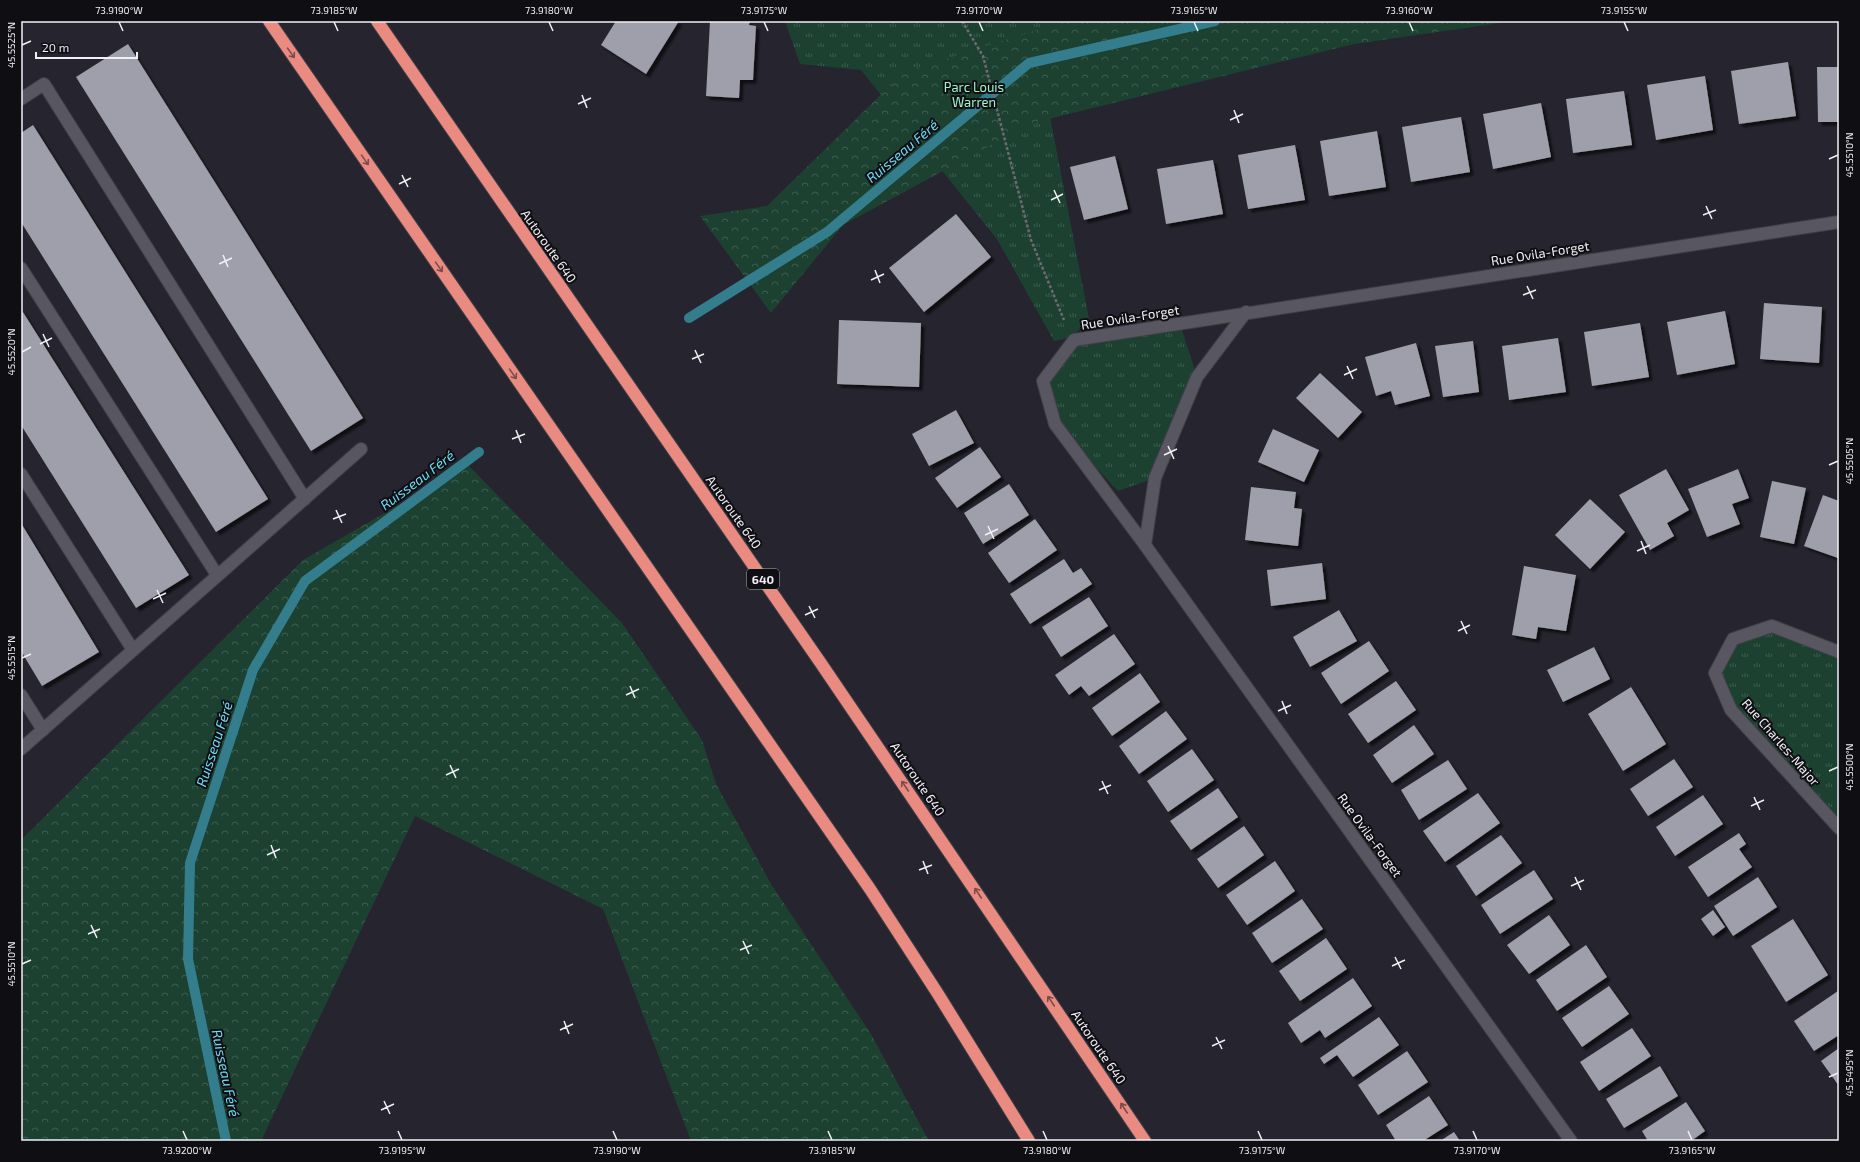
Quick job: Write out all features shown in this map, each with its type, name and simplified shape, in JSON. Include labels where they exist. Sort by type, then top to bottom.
[{"type":"highway","points":[[269,21],[870,889],[942,1000],[1029,1141]]},
{"type":"highway","name":"Autoroute 640","points":[[377,21],[829,674],[1145,1141]]},
{"type":"street","points":[[21,99],[44,84],[305,499]]},
{"type":"street","name":"Rue Ovila-Forget","points":[[1571,1141],[1145,545],[1055,424],[1043,381],[1074,340],[1246,312],[1839,222]]},
{"type":"street","points":[[21,268],[218,576]]},
{"type":"street","points":[[1145,545],[1155,478],[1197,377],[1246,312]]},
{"type":"street","points":[[21,749],[361,449]]},
{"type":"street","points":[[21,474],[133,650]]},
{"type":"street","name":"Rue Charles-Major","points":[[1839,652],[1772,626],[1733,639],[1715,673],[1731,710],[1839,828]]},
{"type":"street","points":[[21,695],[43,730]]},
{"type":"path","points":[[962,21],[983,56],[1031,240],[1066,323]]},
{"type":"green space","name":"Parc Louis Warren","points":[[785,21],[1077,21],[1047,101],[1089,319],[1072,337],[1054,341],[997,239],[861,70],[800,64]]},
{"type":"green space","points":[[1066,21],[1514,21],[1354,44],[1032,123],[843,225],[771,313],[700,216],[767,206],[904,72]]},
{"type":"green space","points":[[1182,330],[1197,377],[1155,478],[1118,491],[1055,424],[1043,381],[1074,340]]},
{"type":"green space","points":[[468,465],[622,623],[702,740],[716,784],[771,884],[871,1034],[929,1141],[691,1141],[603,909],[415,816],[261,1141],[21,1141],[21,840],[303,560]]},
{"type":"green space","points":[[1772,626],[1839,652],[1839,815],[1828,816],[1731,710],[1715,673],[1733,639]]},
{"type":"building","points":[[616,21],[679,21],[646,74],[601,45]]},
{"type":"building","points":[[710,21],[750,21],[749,25],[756,26],[753,80],[740,80],[739,98],[706,96]]},
{"type":"building","points":[[128,44],[363,418],[311,451],[76,77]]},
{"type":"building","points":[[1788,62],[1796,116],[1739,124],[1731,71]]},
{"type":"building","points":[[1817,67],[1839,67],[1839,122],[1818,122]]},
{"type":"building","points":[[1705,76],[1713,130],[1656,140],[1647,85]]},
{"type":"building","points":[[1624,91],[1632,145],[1573,153],[1566,99]]},
{"type":"building","points":[[1541,103],[1551,157],[1493,169],[1483,114]]},
{"type":"building","points":[[1461,117],[1470,172],[1411,182],[1402,127]]},
{"type":"building","points":[[33,125],[268,499],[216,532],[21,222],[21,133]]},
{"type":"building","points":[[1377,131],[1386,187],[1329,196],[1320,141]]},
{"type":"building","points":[[1295,145],[1305,200],[1248,209],[1238,155]]},
{"type":"building","points":[[1115,156],[1128,209],[1084,220],[1070,167]]},
{"type":"building","points":[[1213,160],[1223,214],[1166,224],[1157,169]]},
{"type":"building","points":[[956,214],[991,257],[924,312],[889,268]]},
{"type":"building","points":[[1764,303],[1822,307],[1819,363],[1760,359]]},
{"type":"building","points":[[21,309],[189,575],[136,608],[21,425]]},
{"type":"building","points":[[1725,311],[1735,364],[1677,375],[1667,322]]},
{"type":"building","points":[[839,320],[921,323],[919,387],[837,384]]},
{"type":"building","points":[[1640,323],[1649,377],[1592,386],[1584,332]]},
{"type":"building","points":[[1558,338],[1566,392],[1509,400],[1502,346]]},
{"type":"building","points":[[1473,341],[1479,392],[1443,397],[1435,346]]},
{"type":"building","points":[[1416,343],[1430,396],[1395,405],[1391,391],[1376,396],[1365,357]]},
{"type":"building","points":[[1320,373],[1362,412],[1338,438],[1296,398]]},
{"type":"building","points":[[956,410],[974,443],[929,466],[912,434]]},
{"type":"building","points":[[1273,429],[1319,450],[1304,482],[1258,462]]},
{"type":"building","points":[[980,447],[1001,477],[957,508],[935,478]]},
{"type":"building","points":[[1666,469],[1689,510],[1667,523],[1674,536],[1650,550],[1619,495]]},
{"type":"building","points":[[1738,469],[1749,498],[1732,504],[1740,524],[1707,537],[1688,489]]},
{"type":"building","points":[[1772,481],[1806,488],[1794,544],[1760,537]]},
{"type":"building","points":[[1009,484],[1029,515],[983,544],[964,513]]},
{"type":"building","points":[[1251,487],[1296,492],[1294,508],[1302,509],[1298,546],[1245,540]]},
{"type":"building","points":[[1823,495],[1839,501],[1838,558],[1804,546]]},
{"type":"building","points":[[1590,499],[1625,532],[1590,569],[1555,535]]},
{"type":"building","points":[[1035,519],[1057,550],[1009,583],[988,553]]},
{"type":"building","points":[[21,523],[99,652],[42,686],[21,651]]},
{"type":"building","points":[[1064,559],[1073,573],[1081,568],[1092,584],[1030,624],[1010,594]]},
{"type":"building","points":[[1322,563],[1326,599],[1271,606],[1267,570]]},
{"type":"building","points":[[1524,566],[1576,575],[1566,631],[1538,627],[1536,639],[1512,635]]},
{"type":"building","points":[[1089,597],[1108,626],[1061,657],[1042,627]]},
{"type":"building","points":[[1339,610],[1357,641],[1310,667],[1293,637]]},
{"type":"building","points":[[1114,634],[1135,664],[1089,696],[1081,686],[1069,695],[1055,675]]},
{"type":"building","points":[[1369,641],[1389,671],[1341,704],[1321,673]]},
{"type":"building","points":[[1594,647],[1610,679],[1563,702],[1547,670]]},
{"type":"building","points":[[1140,673],[1160,702],[1112,736],[1092,708]]},
{"type":"building","points":[[1396,681],[1416,710],[1368,743],[1348,714]]},
{"type":"building","points":[[1631,687],[1666,744],[1623,771],[1588,714]]},
{"type":"building","points":[[1166,711],[1187,739],[1139,774],[1119,746]]},
{"type":"building","points":[[1414,725],[1434,754],[1392,783],[1373,755]]},
{"type":"building","points":[[1192,749],[1214,780],[1168,812],[1147,781]]},
{"type":"building","points":[[1674,759],[1693,787],[1648,816],[1630,789]]},
{"type":"building","points":[[1448,760],[1467,789],[1419,820],[1401,790]]},
{"type":"building","points":[[1218,788],[1238,817],[1191,850],[1170,821]]},
{"type":"building","points":[[1478,793],[1500,823],[1445,862],[1423,831]]},
{"type":"building","points":[[1703,795],[1723,824],[1675,856],[1656,827]]},
{"type":"building","points":[[1244,826],[1264,855],[1218,888],[1197,859]]},
{"type":"building","points":[[1739,833],[1746,844],[1739,849],[1752,867],[1708,897],[1688,867]]},
{"type":"building","points":[[1501,835],[1522,863],[1476,896],[1456,866]]},
{"type":"building","points":[[1275,861],[1295,891],[1247,925],[1226,895]]},
{"type":"building","points":[[1534,870],[1553,899],[1500,934],[1481,905]]},
{"type":"building","points":[[1758,877],[1777,907],[1733,936],[1714,906]]},
{"type":"building","points":[[1302,899],[1323,929],[1272,963],[1252,933]]},
{"type":"building","points":[[1713,910],[1725,927],[1713,936],[1701,919]]},
{"type":"building","points":[[1549,915],[1570,945],[1529,974],[1507,945]]},
{"type":"building","points":[[1793,919],[1828,975],[1786,1002],[1751,946]]},
{"type":"building","points":[[1326,938],[1347,969],[1300,1001],[1279,971]]},
{"type":"building","points":[[1586,945],[1607,977],[1557,1011],[1536,980]]},
{"type":"building","points":[[1353,978],[1372,1006],[1325,1038],[1320,1030],[1301,1043],[1288,1023]]},
{"type":"building","points":[[1609,986],[1629,1014],[1582,1047],[1562,1018]]},
{"type":"building","points":[[1838,991],[1839,1035],[1814,1051],[1794,1021]]},
{"type":"building","points":[[1379,1017],[1399,1045],[1353,1077],[1337,1055],[1324,1064],[1320,1058]]},
{"type":"building","points":[[1632,1028],[1651,1056],[1599,1091],[1580,1062]]},
{"type":"building","points":[[1839,1048],[1839,1086],[1821,1061]]},
{"type":"building","points":[[1407,1051],[1428,1082],[1378,1115],[1358,1085]]},
{"type":"building","points":[[1660,1066],[1678,1096],[1624,1128],[1606,1099]]},
{"type":"building","points":[[1429,1096],[1448,1125],[1423,1141],[1396,1141],[1386,1125]]},
{"type":"building","points":[[1686,1102],[1705,1131],[1691,1141],[1648,1141],[1642,1131]]},
{"type":"building","points":[[1454,1132],[1460,1141],[1440,1141]]},
{"type":"waterway","name":"Ruisseau Féré","points":[[689,318],[827,232],[1029,63],[1215,21]]},
{"type":"waterway","name":"Ruisseau Féré","points":[[226,1141],[188,959],[190,863],[253,670],[305,581],[479,452]]}]
